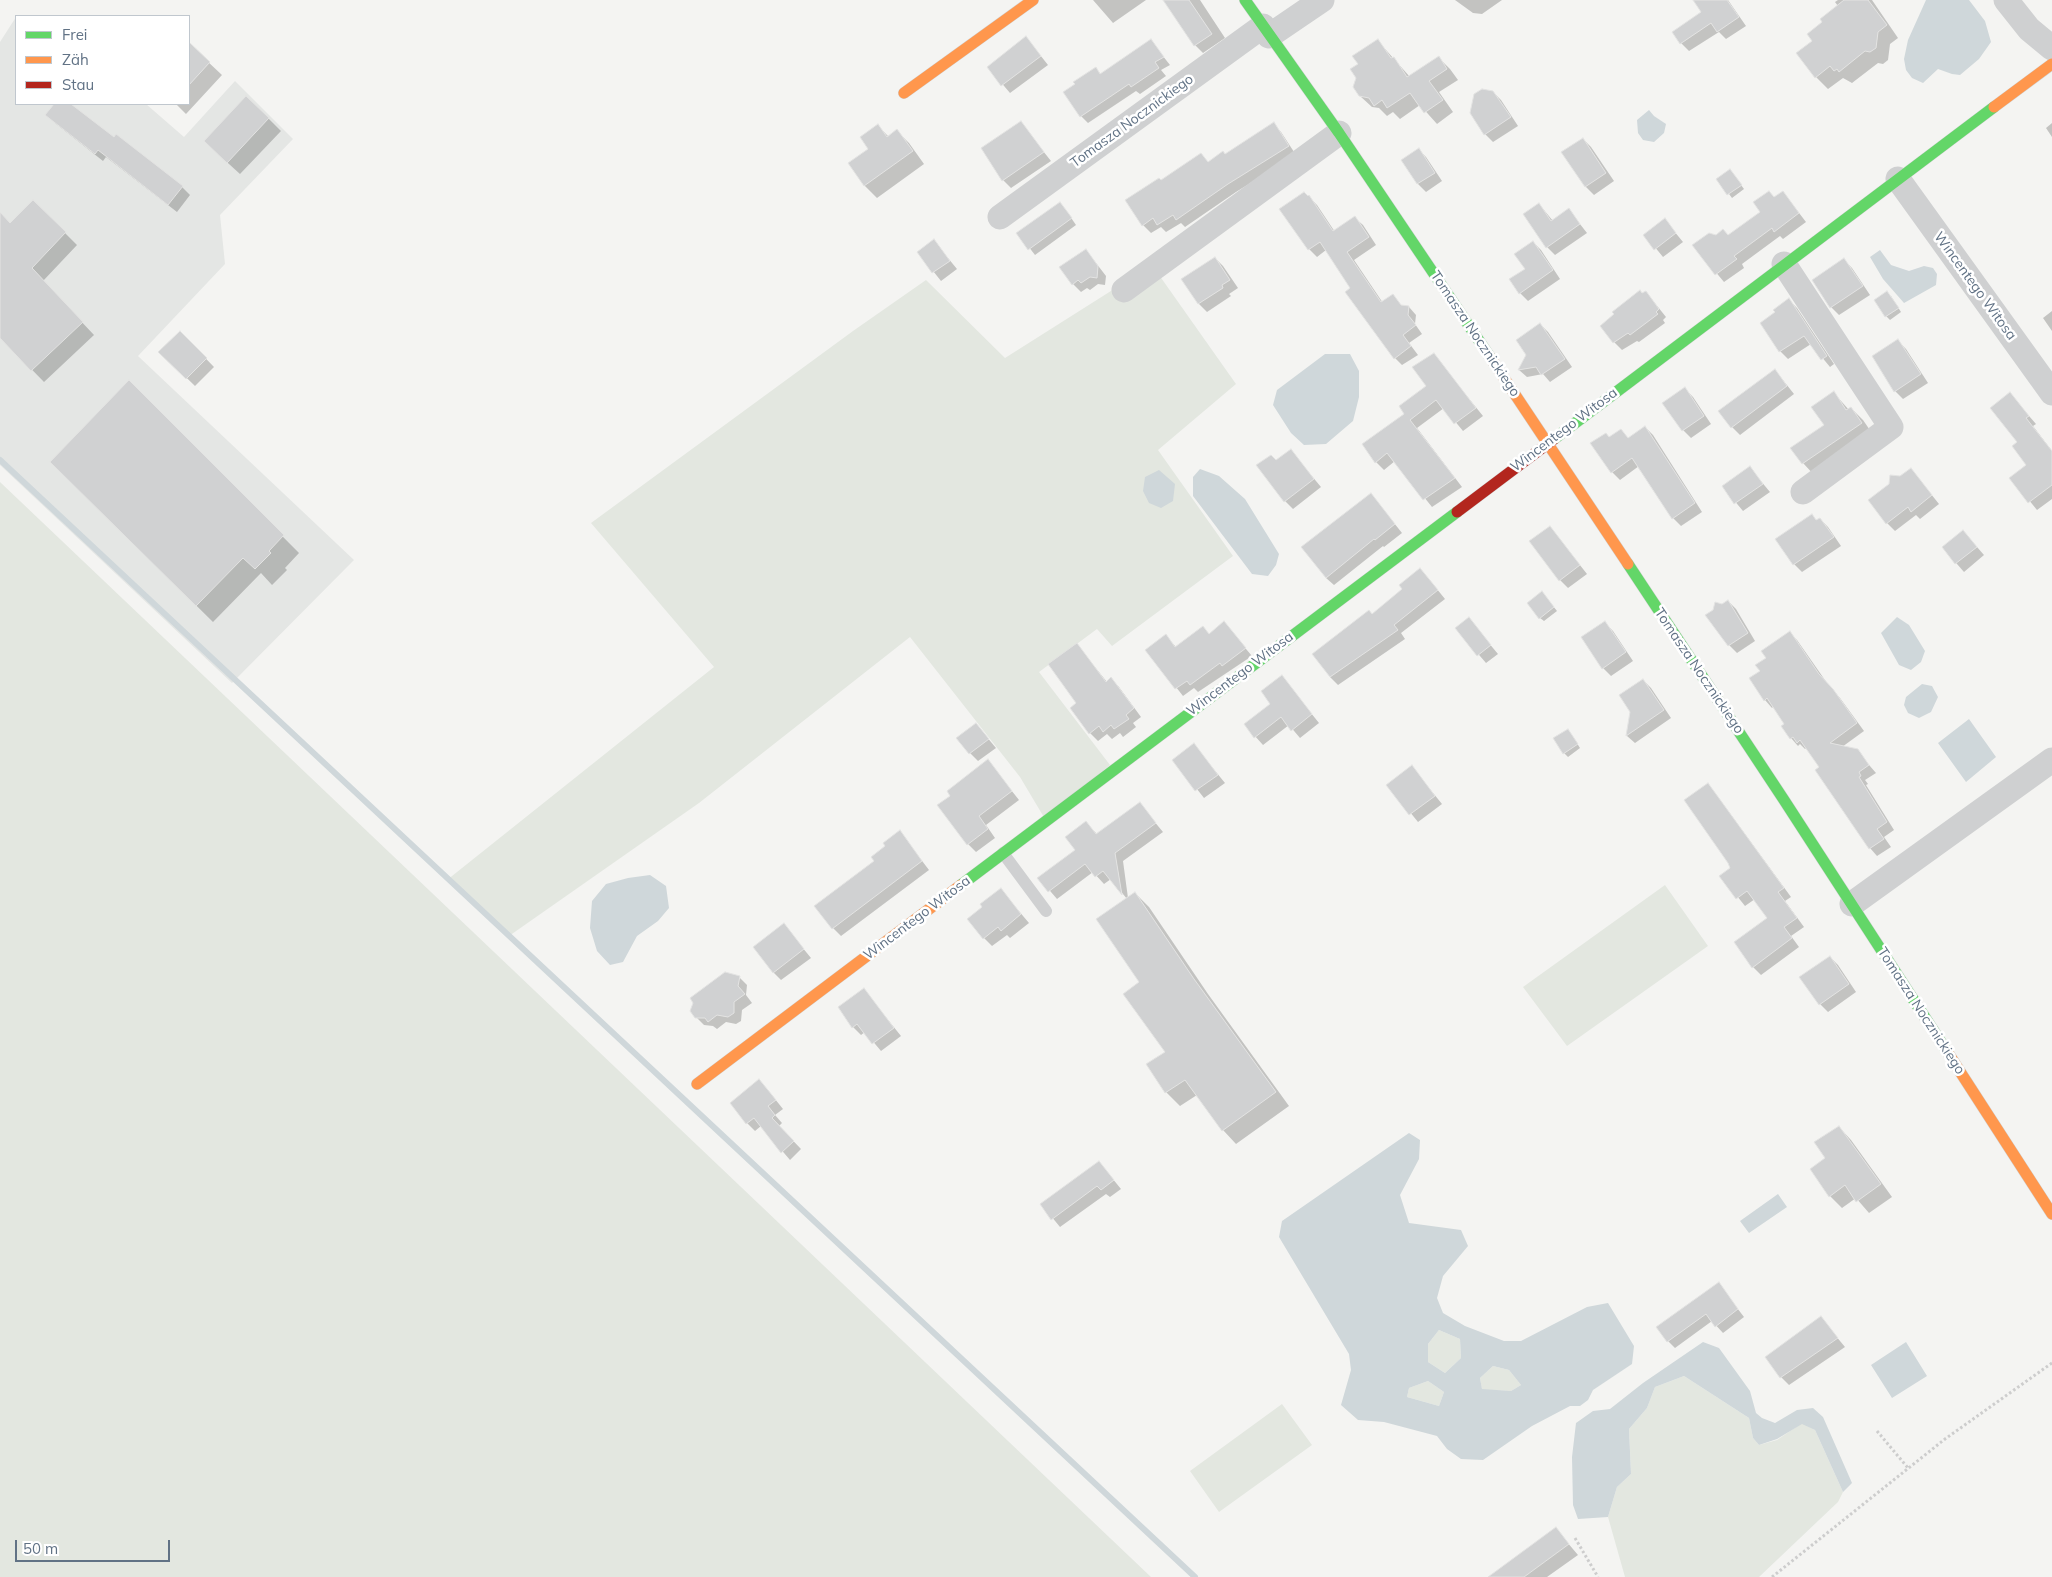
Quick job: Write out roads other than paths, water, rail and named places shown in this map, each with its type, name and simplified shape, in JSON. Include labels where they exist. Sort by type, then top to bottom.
[{"type":"street","points":[[904,93],[1033,0]]},
{"type":"street","name":"Tomasza Nocznickiego","points":[[1245,0],[1339,133],[1547,442],[1852,904],[2052,1214]]},
{"type":"street","name":"Tomasza Nocznickiego","points":[[1000,217],[1266,31],[1322,0]]},
{"type":"street","points":[[2006,0],[2029,29],[2052,48]]},
{"type":"street","name":"Wincentego Witosa","points":[[696,1084],[2052,64]]},
{"type":"street","points":[[1124,290],[1339,133]]},
{"type":"street","name":"Wincentego Witosa","points":[[1898,179],[2052,394]]},
{"type":"street","points":[[1784,264],[1891,427],[1803,492]]},
{"type":"street","points":[[1852,904],[2052,760]]},
{"type":"lane","points":[[1003,853],[1046,911]]},
{"type":"waterway","points":[[0,460],[1195,1577]]}]
